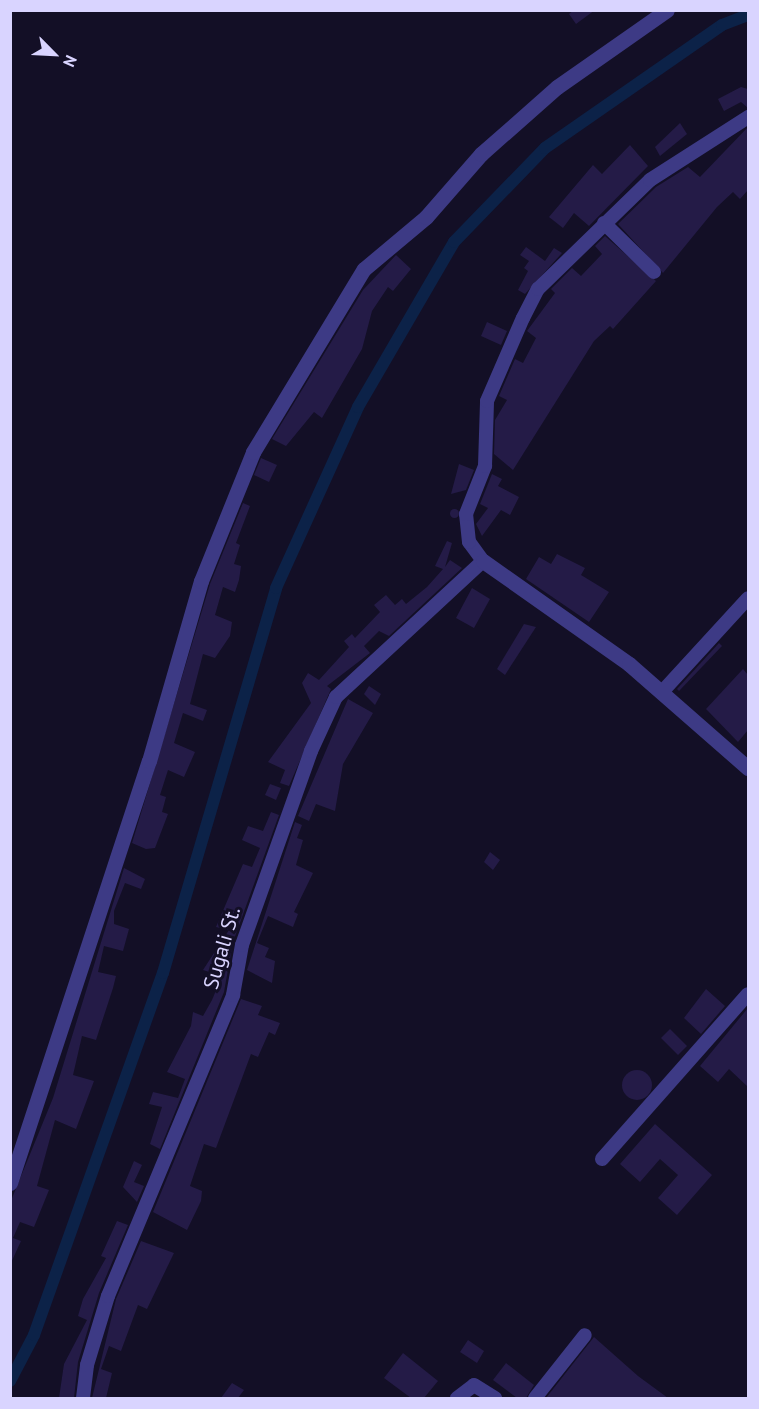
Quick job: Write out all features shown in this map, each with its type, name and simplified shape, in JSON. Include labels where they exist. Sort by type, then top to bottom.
[{"type":"street","points":[[10,1183],[149,761],[201,581],[253,452],[364,269],[426,217],[481,154],[557,87],[667,10]]},
{"type":"street","points":[[748,117],[676,161],[604,223],[538,289],[487,401],[484,466],[466,523],[469,542],[483,561],[662,692],[748,768]]},
{"type":"street","points":[[604,223],[654,272]]},
{"type":"street","name":"Sugali St.","points":[[83,1398],[87,1365],[108,1296],[233,994],[242,945],[336,697],[483,561]]},
{"type":"street","points":[[662,692],[748,598]]},
{"type":"street","points":[[602,1159],[748,994]]},
{"type":"street","points":[[535,1398],[585,1335]]},
{"type":"street","points":[[457,1398],[474,1385],[495,1398]]},
{"type":"building","points":[[574,10],[595,10],[576,24],[569,14]]},
{"type":"building","points":[[741,87],[748,89],[748,108],[741,102],[724,111],[718,99]]},
{"type":"building","points":[[680,123],[687,134],[660,156],[655,147]]},
{"type":"building","points":[[748,127],[748,190],[740,199],[733,192],[717,207],[663,273],[618,224],[656,187],[688,167],[700,177]]},
{"type":"building","points":[[630,145],[648,166],[589,226],[574,213],[563,228],[549,217],[593,165],[602,174]]},
{"type":"building","points":[[605,236],[656,281],[613,329],[610,326],[594,341],[513,470],[494,454],[495,420],[507,400],[499,396],[515,359],[523,363],[536,338],[527,331],[555,293],[551,289],[572,268],[581,276],[602,254],[595,246]]},
{"type":"building","points":[[526,247],[545,261],[554,248],[562,253],[525,294],[518,290],[528,271],[524,268],[529,261],[520,255]]},
{"type":"building","points":[[396,255],[411,269],[393,291],[388,287],[372,311],[362,349],[322,418],[314,412],[286,446],[272,439],[363,290]]},
{"type":"building","points":[[487,322],[507,331],[501,345],[481,336]]},
{"type":"building","points":[[261,458],[277,465],[269,482],[254,475]]},
{"type":"building","points":[[459,464],[474,470],[466,490],[451,494]]},
{"type":"building","points":[[492,474],[502,479],[498,486],[519,497],[510,515],[501,510],[482,536],[476,524],[488,508],[480,504]]},
{"type":"building","points":[[243,503],[250,506],[236,543],[240,545],[234,564],[241,566],[239,580],[235,592],[223,587],[215,615],[232,622],[230,636],[215,658],[203,654],[190,704],[207,710],[203,721],[183,713],[174,743],[195,752],[184,777],[168,770],[160,795],[166,797],[162,812],[168,814],[155,848],[146,849],[132,843],[210,584]]},
{"type":"building","points":[[454,508],[459,513],[454,518],[449,513]]},
{"type":"building","points":[[447,541],[452,543],[445,567],[450,560],[462,568],[389,636],[379,631],[364,646],[370,653],[327,686],[331,689],[289,786],[280,783],[285,770],[268,762],[311,703],[302,683],[308,673],[319,680],[349,647],[344,641],[352,634],[355,638],[380,612],[374,605],[386,595],[395,605],[402,599],[406,604],[427,587],[443,569],[435,566]]},
{"type":"building","points":[[557,554],[585,568],[581,575],[609,592],[589,622],[526,579],[539,557],[551,564]]},
{"type":"building","points":[[472,588],[490,599],[474,628],[456,618]]},
{"type":"building","points":[[524,624],[536,627],[505,675],[497,669]]},
{"type":"building","points":[[719,643],[722,646],[679,691],[677,689]]},
{"type":"building","points":[[743,669],[748,675],[748,730],[738,742],[706,709]]},
{"type":"building","points":[[369,686],[381,694],[375,705],[364,694]]},
{"type":"building","points":[[348,699],[373,713],[343,764],[335,811],[316,804],[309,821],[298,816]]},
{"type":"building","points":[[270,784],[281,788],[276,800],[265,795]]},
{"type":"building","points":[[271,812],[279,815],[233,942],[224,992],[160,1149],[150,1144],[162,1107],[149,1104],[153,1092],[178,1098],[185,1079],[167,1072],[191,1026],[193,1012],[203,1016],[222,976],[203,970],[229,930],[216,927],[243,864],[252,867],[260,848],[242,840],[248,826],[263,831]]},
{"type":"building","points":[[295,822],[302,825],[297,838],[303,840],[296,865],[313,873],[294,912],[298,914],[293,927],[268,916],[257,943],[269,948],[265,957],[275,961],[272,983],[247,970]]},
{"type":"building","points":[[490,852],[500,860],[493,870],[484,862]]},
{"type":"building","points":[[124,868],[145,879],[141,889],[125,883],[114,911],[114,924],[129,929],[123,951],[104,946],[98,972],[116,976],[96,1040],[82,1036],[73,1075],[94,1081],[76,1129],[55,1120],[37,1186],[49,1190],[34,1227],[20,1222],[13,1238],[21,1241],[10,1265],[10,1203],[53,1098]]},
{"type":"building","points":[[706,989],[725,1006],[701,1034],[684,1018]]},
{"type":"building","points":[[241,999],[262,1006],[258,1015],[280,1023],[275,1035],[269,1032],[258,1057],[251,1054],[216,1148],[204,1144],[190,1186],[202,1191],[201,1201],[187,1230],[153,1212]]},
{"type":"building","points":[[748,1008],[748,1087],[729,1069],[718,1082],[700,1066]]},
{"type":"building","points":[[670,1029],[687,1046],[678,1055],[661,1038]]},
{"type":"building","points":[[637,1070],[648,1074],[652,1085],[648,1096],[637,1100],[626,1096],[622,1085],[626,1074]]},
{"type":"building","points":[[655,1124],[712,1175],[677,1215],[658,1198],[678,1175],[660,1159],[640,1182],[620,1164]]},
{"type":"building","points":[[134,1161],[142,1165],[134,1182],[144,1186],[137,1202],[123,1187]]},
{"type":"building","points":[[117,1221],[128,1225],[99,1293],[78,1362],[74,1398],[59,1398],[64,1364],[87,1320],[78,1316],[83,1299],[106,1258],[101,1256]]},
{"type":"building","points":[[141,1241],[174,1253],[147,1309],[138,1305],[121,1351],[109,1346],[101,1369],[112,1373],[106,1398],[92,1398],[116,1299]]},
{"type":"building","points":[[594,1337],[638,1376],[668,1398],[546,1398]]},
{"type":"building","points":[[468,1340],[484,1351],[477,1363],[460,1352]]},
{"type":"building","points":[[403,1353],[438,1381],[424,1398],[411,1398],[384,1378]]},
{"type":"building","points":[[506,1363],[534,1385],[526,1398],[517,1398],[493,1380]]},
{"type":"building","points":[[232,1383],[244,1390],[238,1398],[221,1398]]},
{"type":"waterway","points":[[10,1381],[34,1335],[163,973],[276,588],[358,407],[454,242],[545,148],[722,25],[748,15]]}]
